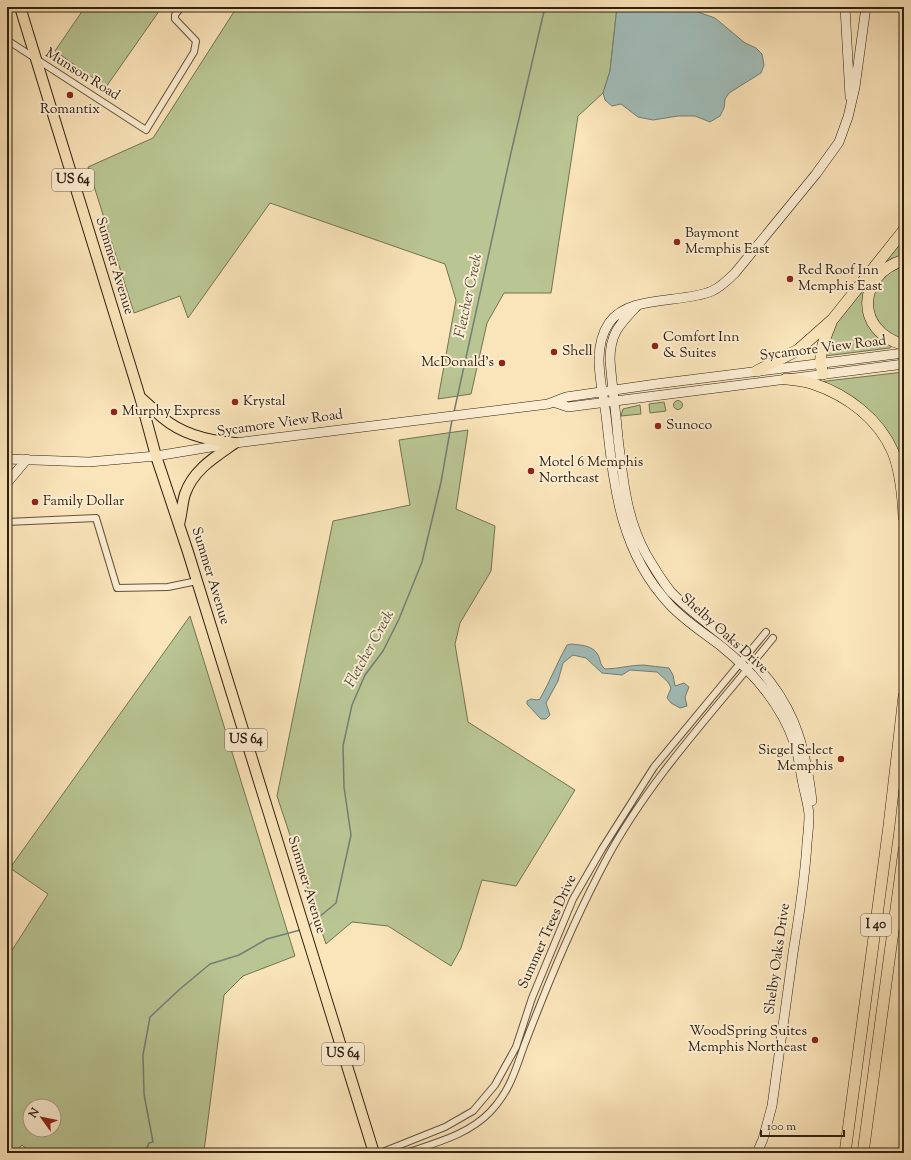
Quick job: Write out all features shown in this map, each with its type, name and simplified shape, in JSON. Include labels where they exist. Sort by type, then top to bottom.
[{"type":"highway","points":[[757,371],[798,350],[833,319],[904,230]]},
{"type":"highway","points":[[904,260],[895,263],[879,277],[873,286],[867,304],[868,314],[879,333],[892,341],[904,345]]},
{"type":"highway","points":[[823,374],[819,364],[823,342],[833,319]]},
{"type":"highway","points":[[786,379],[813,383],[847,398],[874,422],[892,451],[903,489],[904,518]]},
{"type":"highway","name":"I 40","points":[[845,1153],[889,826],[904,696]]},
{"type":"highway","name":"I 40","points":[[864,1153],[904,850]]},
{"type":"main road","name":"Summer Avenue","points":[[20,7],[140,397],[156,456],[179,524],[374,1153]]},
{"type":"main road","points":[[140,397],[174,425],[195,435],[219,442],[235,443]]},
{"type":"main road","points":[[179,524],[183,511],[184,495],[189,484],[200,469],[235,443]]},
{"type":"street","name":"Munson Road","points":[[7,40],[146,130],[194,52],[196,41],[175,19],[175,15],[180,7]]},
{"type":"street","points":[[845,7],[850,100]]},
{"type":"street","name":"Shelby Oaks Drive","points":[[757,1153],[763,1139],[772,1106],[805,868],[809,814],[812,806],[805,755],[796,724],[785,702],[750,659],[693,612],[670,590],[646,553],[633,525],[623,486],[609,402],[603,393],[599,353],[603,335],[611,321],[625,309],[664,300],[692,297],[714,290],[723,284],[746,259],[835,148],[843,134],[848,117],[850,100],[855,87],[866,7]]},
{"type":"street","points":[[846,28],[863,30]]},
{"type":"street","name":"Shelby Oaks Drive","points":[[638,306],[617,328],[611,340],[610,360],[612,390],[609,402],[612,466],[626,535],[639,560],[669,604],[682,617],[740,663],[768,694],[777,707],[792,739],[809,814]]},
{"type":"street","name":"Sycamore View Road","points":[[7,459],[89,462],[156,456],[235,443],[556,403],[566,397],[603,393],[612,390],[904,353]]},
{"type":"street","name":"Sycamore View Road","points":[[556,403],[568,407],[758,384],[904,364]]},
{"type":"street","points":[[7,483],[27,459]]},
{"type":"street","points":[[7,522],[96,518],[117,588],[168,587],[196,581]]},
{"type":"street","name":"Summer Trees Drive","points":[[406,1153],[457,1136],[490,1112],[511,1085],[536,1015],[583,906],[607,858],[636,812],[682,746],[747,670],[750,659],[766,632]]},
{"type":"street","name":"Summer Trees Drive","points":[[380,1153],[446,1127],[473,1111],[488,1096],[502,1076],[516,1047],[527,1012],[547,959],[573,899],[602,849],[654,767],[740,663],[750,659],[773,638]]},
{"type":"street","points":[[527,1012],[536,1015]]},
{"type":"green space","points":[[85,7],[162,7],[106,87],[55,51]]},
{"type":"green space","points":[[237,7],[617,7],[610,71],[603,93],[578,116],[551,293],[504,293],[487,323],[471,394],[438,399],[456,300],[445,264],[270,203],[188,318],[180,296],[134,313],[88,167],[153,138]]},
{"type":"green space","points":[[904,231],[904,256],[864,299],[866,316],[870,327],[892,345],[890,348],[825,356],[827,340],[836,320]]},
{"type":"green space","points":[[904,264],[904,340],[895,338],[874,320],[872,294],[886,273]]},
{"type":"green space","points":[[904,372],[904,481],[892,442],[818,382]]},
{"type":"green space","points":[[676,401],[680,401],[682,405],[680,409],[676,409],[674,407],[674,403]]},
{"type":"green space","points":[[664,402],[666,411],[650,413],[649,404]]},
{"type":"green space","points":[[640,405],[641,414],[621,416],[623,409]]},
{"type":"green space","points":[[468,430],[456,509],[495,526],[491,571],[460,623],[455,644],[468,722],[575,790],[516,886],[482,880],[461,948],[451,966],[388,926],[352,922],[326,944],[277,796],[333,521],[410,505],[399,440]]},
{"type":"green space","points":[[190,616],[295,956],[243,976],[224,995],[204,1151],[206,1153],[31,1153],[22,1145],[15,1153],[7,1153],[7,958],[48,894],[10,868]]},
{"type":"water","points":[[617,7],[692,7],[698,12],[715,18],[745,43],[756,48],[762,54],[764,65],[761,73],[729,93],[725,99],[724,108],[720,116],[710,122],[695,116],[678,116],[653,120],[638,117],[621,104],[612,106],[605,100],[603,93],[610,71]]},
{"type":"water","points":[[571,644],[586,646],[593,649],[598,655],[605,669],[643,665],[669,668],[673,675],[675,686],[684,683],[689,687],[685,697],[687,706],[680,708],[671,703],[667,698],[671,688],[668,682],[657,672],[630,670],[622,675],[602,673],[586,658],[573,655],[563,663],[558,681],[546,703],[550,715],[546,719],[541,719],[527,704],[527,701],[531,699],[540,699],[567,645]]},
{"type":"waterway","name":"Fletcher Creek","points":[[454,412],[510,157],[545,7]]},
{"type":"waterway","name":"Fletcher Creek","points":[[307,927],[336,903],[351,835],[344,787],[343,746],[352,705],[365,675],[383,651],[399,619],[422,562],[441,482],[452,420]]},
{"type":"waterway","name":"Fletcher Creek","points":[[145,1153],[149,1143],[153,1142],[144,1094],[143,1055],[150,1017],[210,964],[239,955],[267,939],[300,930]]},
{"type":"place","name":"Romantix","points":[[70,95]]},
{"type":"place","name":"Baymont Memphis East","points":[[677,242]]},
{"type":"place","name":"Red Roof Inn Memphis East","points":[[790,279]]},
{"type":"place","name":"Comfort Inn & Suites","points":[[655,346]]},
{"type":"place","name":"Shell","points":[[554,352]]},
{"type":"place","name":"McDonald's","points":[[502,363]]},
{"type":"place","name":"Krystal","points":[[235,402]]},
{"type":"place","name":"Murphy Express","points":[[114,412]]},
{"type":"place","name":"Sunoco","points":[[658,426]]},
{"type":"place","name":"Motel 6 Memphis Northeast","points":[[531,471]]},
{"type":"place","name":"Family Dollar","points":[[35,502]]},
{"type":"place","name":"Siegel Select Memphis","points":[[841,759]]},
{"type":"place","name":"WoodSpring Suites Memphis Northeast","points":[[815,1040]]}]
